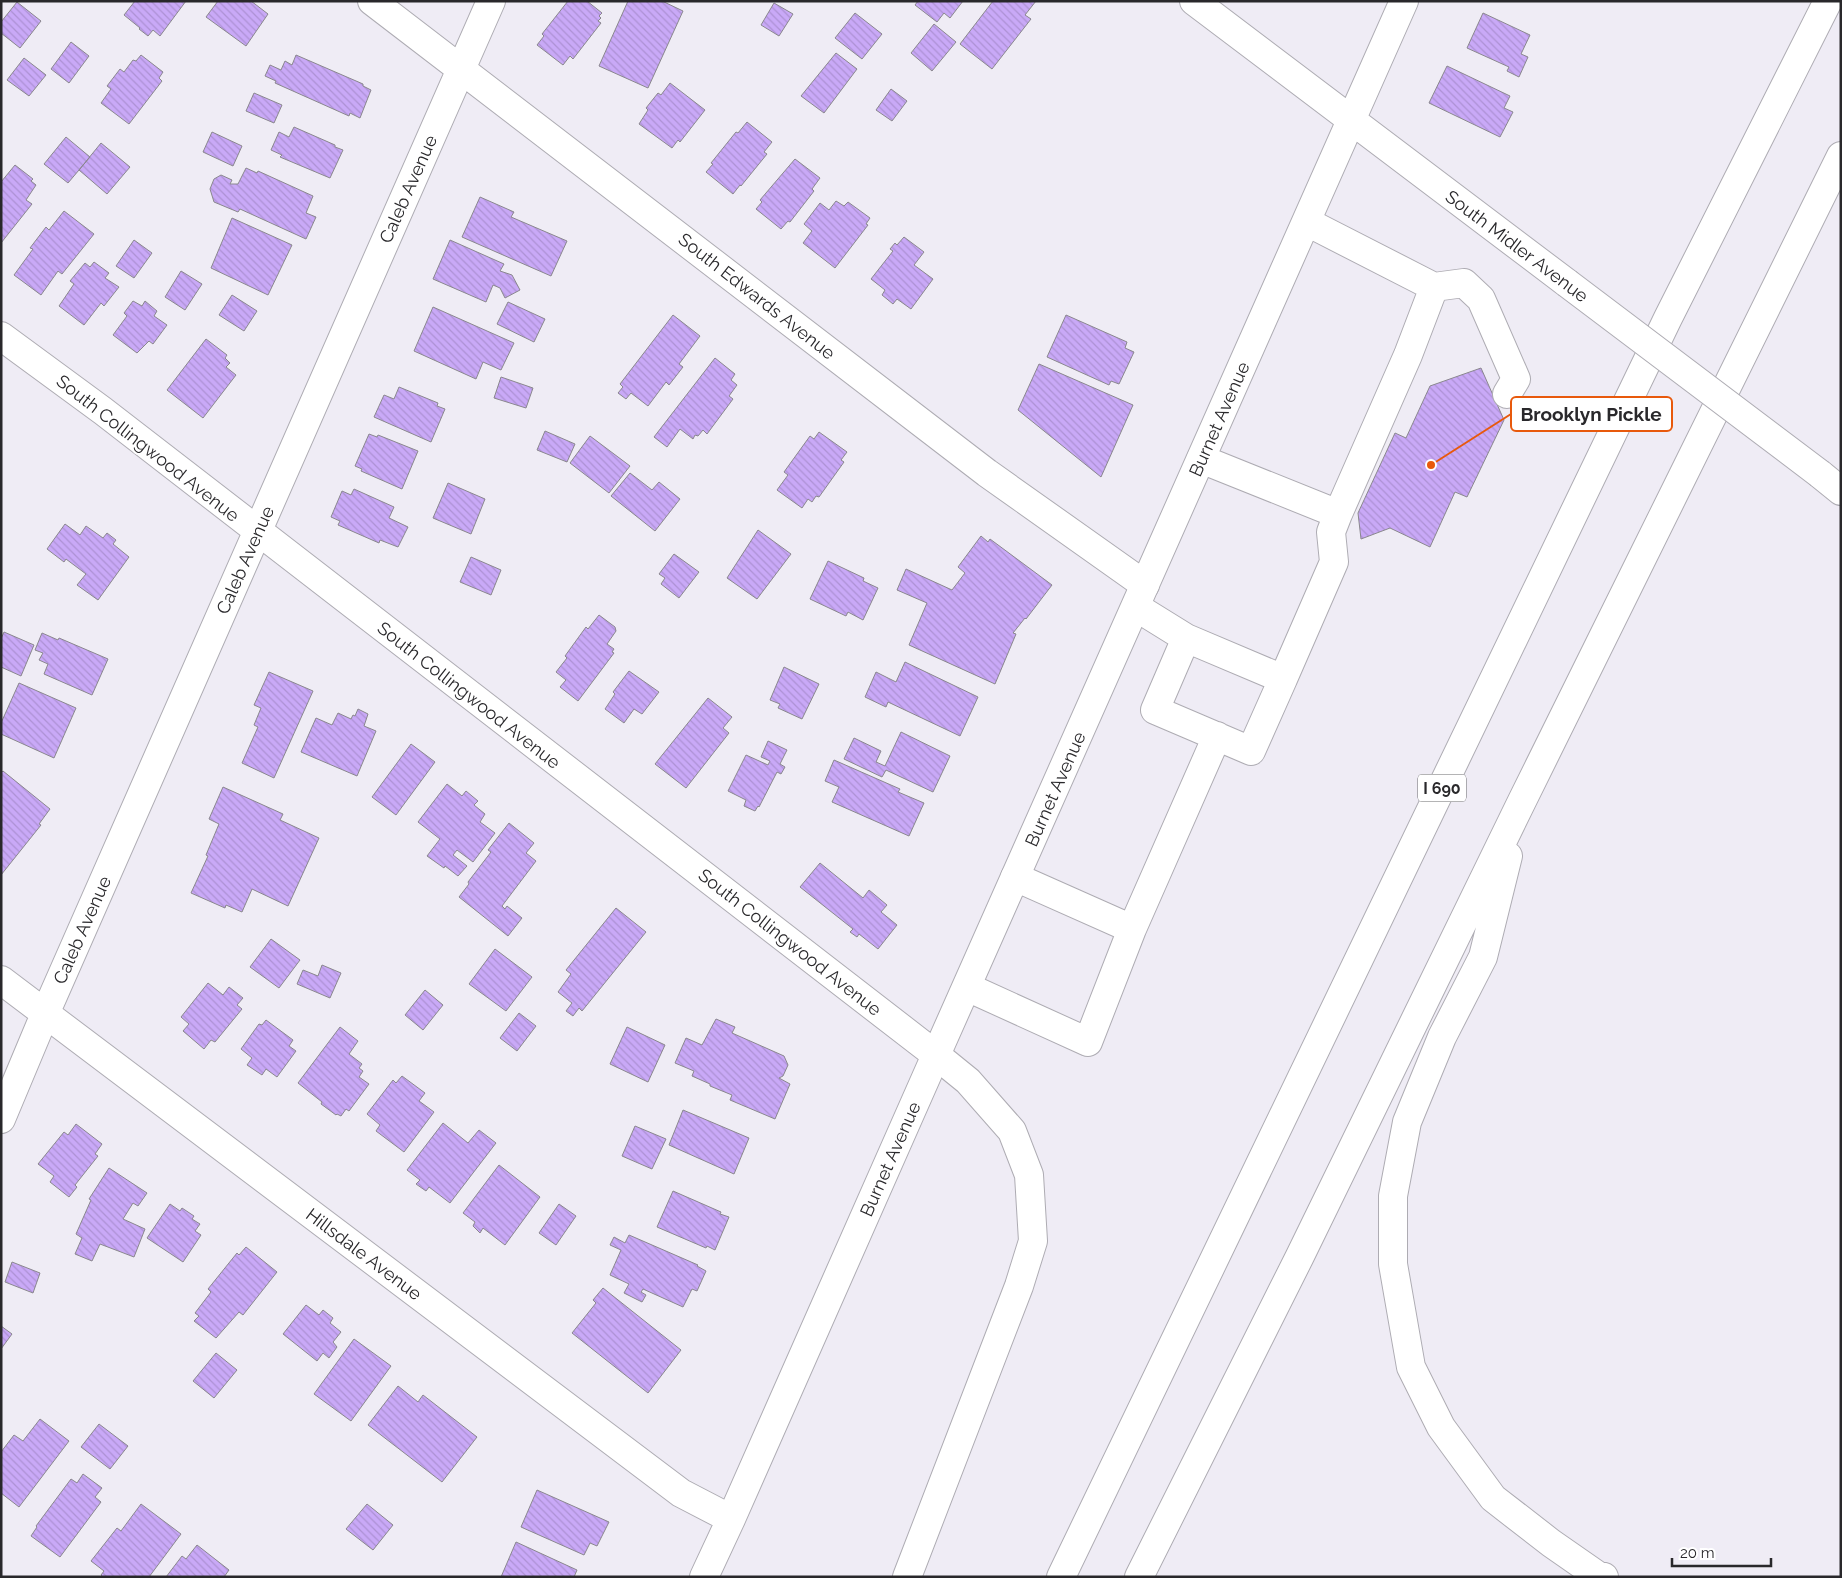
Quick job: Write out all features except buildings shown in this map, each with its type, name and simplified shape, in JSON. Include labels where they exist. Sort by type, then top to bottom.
[{"type":"main road","name":"South Edwards Avenue","points":[[372,1],[987,472],[1141,596],[1186,638],[1283,679]]},
{"type":"main road","name":"Caleb Avenue","points":[[1,1119],[45,1014],[491,1]]},
{"type":"main road","name":"South Midler Avenue","points":[[1194,1],[1841,491]]},
{"type":"main road","name":"Burnet Avenue","points":[[704,1577],[1404,1]]},
{"type":"main road","name":"I 690","points":[[1061,1577],[1668,318],[1828,1]]},
{"type":"main road","points":[[1139,1577],[1300,1256],[1522,801],[1841,156]]},
{"type":"main road","points":[[1307,222],[1434,287],[1464,283],[1481,298],[1516,379],[1507,394]]},
{"type":"main road","points":[[1186,638],[1155,710],[1251,751],[1334,562],[1331,532],[1408,355],[1434,287]]},
{"type":"main road","name":"South Collingwood Avenue","points":[[1,336],[103,412],[936,1055],[968,1081],[1012,1131],[1029,1175],[1033,1240],[1019,1286],[907,1577]]},
{"type":"main road","points":[[1201,459],[1338,514]]},
{"type":"main road","points":[[966,987],[1088,1042],[1132,929],[1217,736]]},
{"type":"main road","points":[[1522,801],[1483,957],[1442,1037],[1407,1122],[1393,1196],[1393,1264],[1411,1367],[1441,1428],[1493,1498],[1551,1543],[1597,1575],[1604,1577]]},
{"type":"main road","points":[[1015,877],[1132,929]]},
{"type":"main road","name":"Hillsdale Avenue","points":[[1,980],[681,1493],[731,1519]]},
{"type":"place","name":"Brooklyn Pickle","points":[[1431,465]]}]
